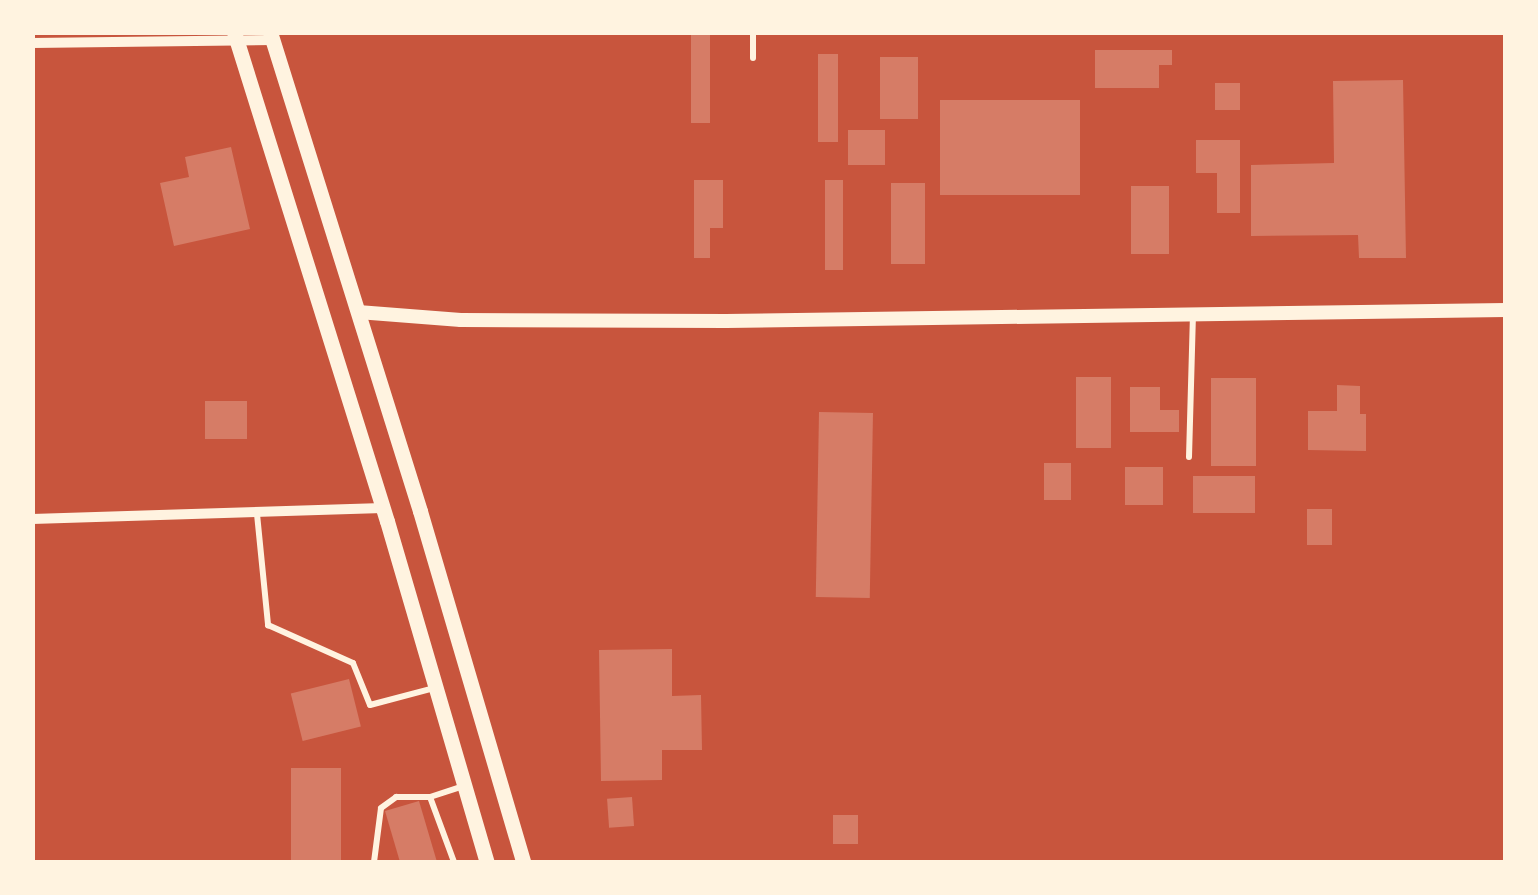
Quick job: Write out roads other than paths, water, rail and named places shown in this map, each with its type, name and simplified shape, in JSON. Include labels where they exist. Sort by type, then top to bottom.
[{"type":"main road","points":[[235,36],[383,508],[487,862]]},
{"type":"main road","points":[[272,36],[523,862]]},
{"type":"street","points":[[32,43],[272,36]]},
{"type":"street","points":[[358,312],[462,320],[613,320],[1506,310]]},
{"type":"street","points":[[32,518],[383,508]]},
{"type":"lane","points":[[753,32],[754,58]]},
{"type":"lane","points":[[1189,457],[1193,313]]},
{"type":"lane","points":[[257,514],[268,626],[353,663],[370,706],[435,687]]},
{"type":"lane","points":[[374,862],[380,808],[396,798],[430,796],[464,785]]},
{"type":"lane","points":[[430,796],[454,862]]}]
